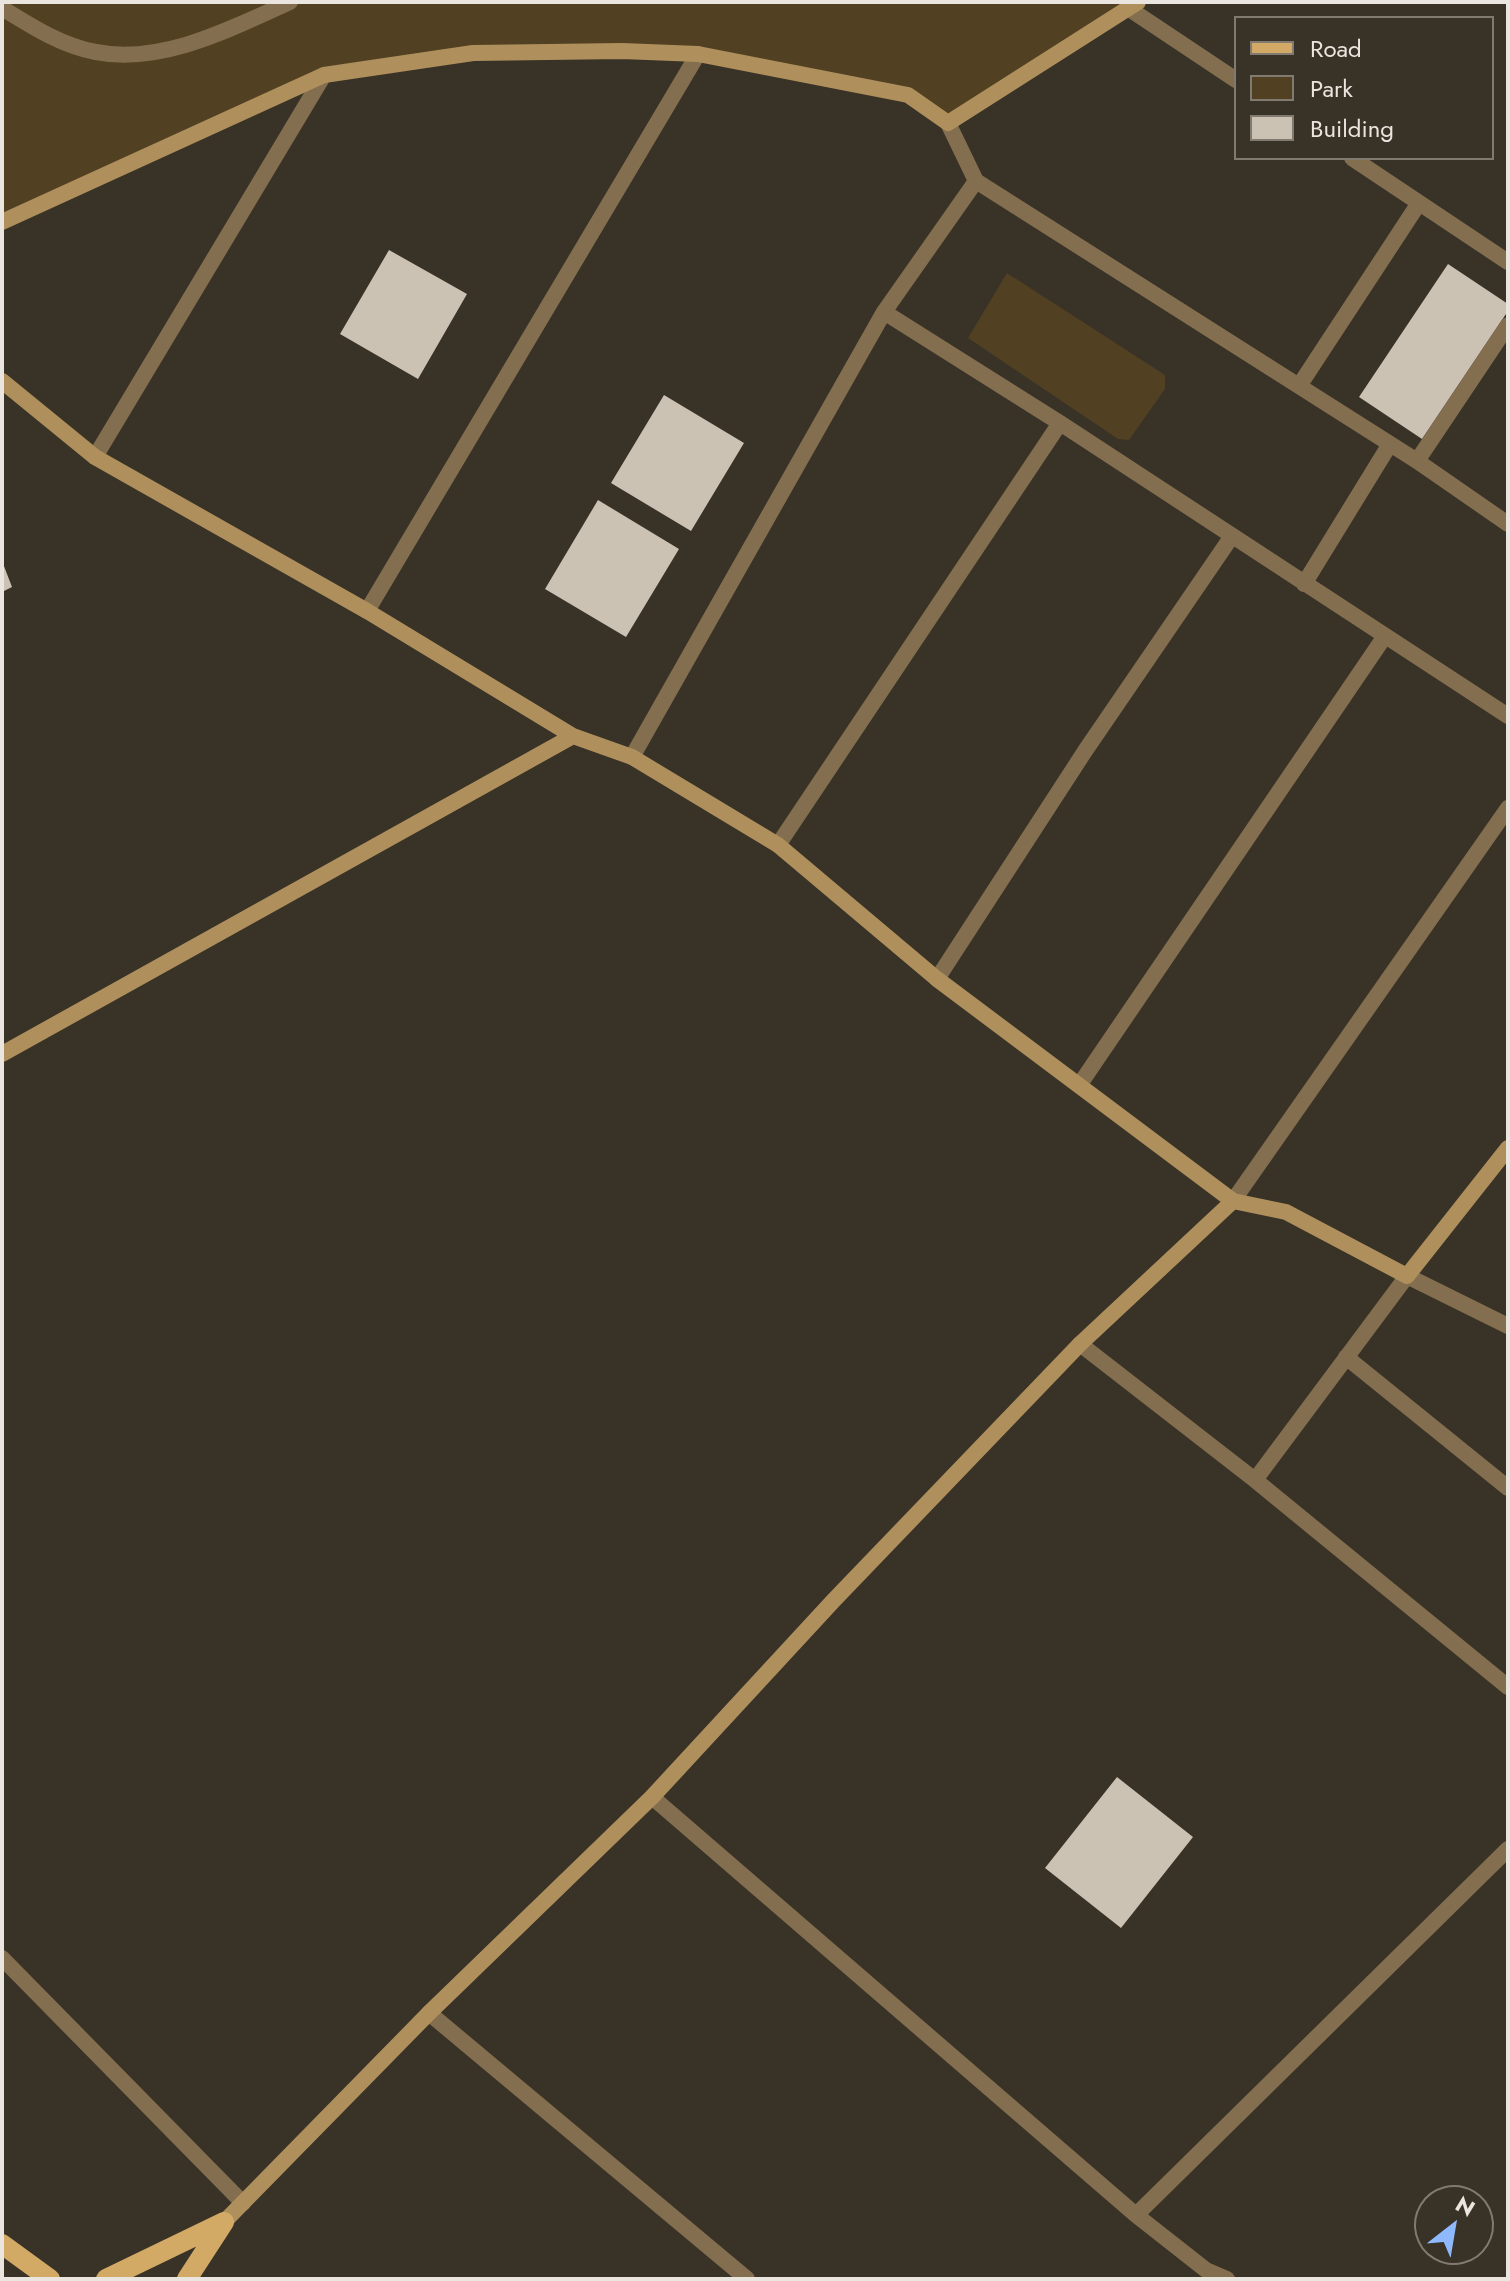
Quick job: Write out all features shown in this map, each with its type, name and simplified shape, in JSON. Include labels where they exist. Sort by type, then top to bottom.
[{"type":"main road","points":[[2,222],[324,75],[473,53],[622,51],[698,54],[908,95],[948,123],[1133,5]]},
{"type":"main road","points":[[2,381],[95,457],[367,611],[573,736],[632,757],[778,845],[937,979],[1233,1201],[1286,1212],[1407,1276],[1508,1148]]},
{"type":"main road","points":[[2,1054],[573,736]]},
{"type":"main road","points":[[187,2279],[224,2222],[429,2013],[652,1797],[834,1600],[1080,1344],[1233,1201]]},
{"type":"main road","points":[[106,2279],[224,2222]]},
{"type":"main road","points":[[2,2244],[50,2279]]},
{"type":"street","points":[[2,8],[48,36],[97,53],[152,53],[221,33],[290,2]]},
{"type":"street","points":[[1133,5],[1234,79]]},
{"type":"street","points":[[367,611],[698,54]]},
{"type":"street","points":[[95,457],[324,75]]},
{"type":"street","points":[[948,123],[976,181],[1417,461],[1508,524]]},
{"type":"street","points":[[1355,160],[1508,262]]},
{"type":"street","points":[[632,757],[884,312],[976,181]]},
{"type":"street","points":[[1299,386],[1419,203]]},
{"type":"street","points":[[884,312],[1060,423],[1508,716]]},
{"type":"street","points":[[1417,461],[1508,325]]},
{"type":"street","points":[[778,845],[1060,423]]},
{"type":"street","points":[[1304,584],[1390,444]]},
{"type":"street","points":[[937,979],[1085,751],[1232,536]]},
{"type":"street","points":[[1080,1084],[1385,636]]},
{"type":"street","points":[[1233,1201],[1508,808]]},
{"type":"street","points":[[1255,1480],[1407,1276],[1508,1326]]},
{"type":"street","points":[[1080,1344],[1255,1480],[1508,1687]]},
{"type":"street","points":[[1346,1357],[1508,1488]]},
{"type":"street","points":[[652,1797],[1203,2275],[1227,2279]]},
{"type":"street","points":[[1136,2215],[1508,1849]]},
{"type":"street","points":[[2,1958],[243,2203]]},
{"type":"street","points":[[429,2013],[747,2279]]},
{"type":"green space","points":[[2,2],[1138,2],[948,123],[908,95],[698,54],[473,53],[324,75],[2,222]]},
{"type":"green space","points":[[1007,273],[1165,375],[1165,389],[1129,440],[1118,439],[968,338]]},
{"type":"building","points":[[389,250],[467,294],[418,379],[340,334]]},
{"type":"building","points":[[1448,264],[1508,304],[1508,311],[1422,439],[1359,397]]},
{"type":"building","points":[[664,395],[744,443],[691,531],[611,483]]},
{"type":"building","points":[[598,500],[679,549],[626,637],[545,589]]},
{"type":"building","points":[[2,561],[12,587],[2,592]]},
{"type":"building","points":[[1117,1777],[1193,1837],[1121,1928],[1045,1868]]}]
